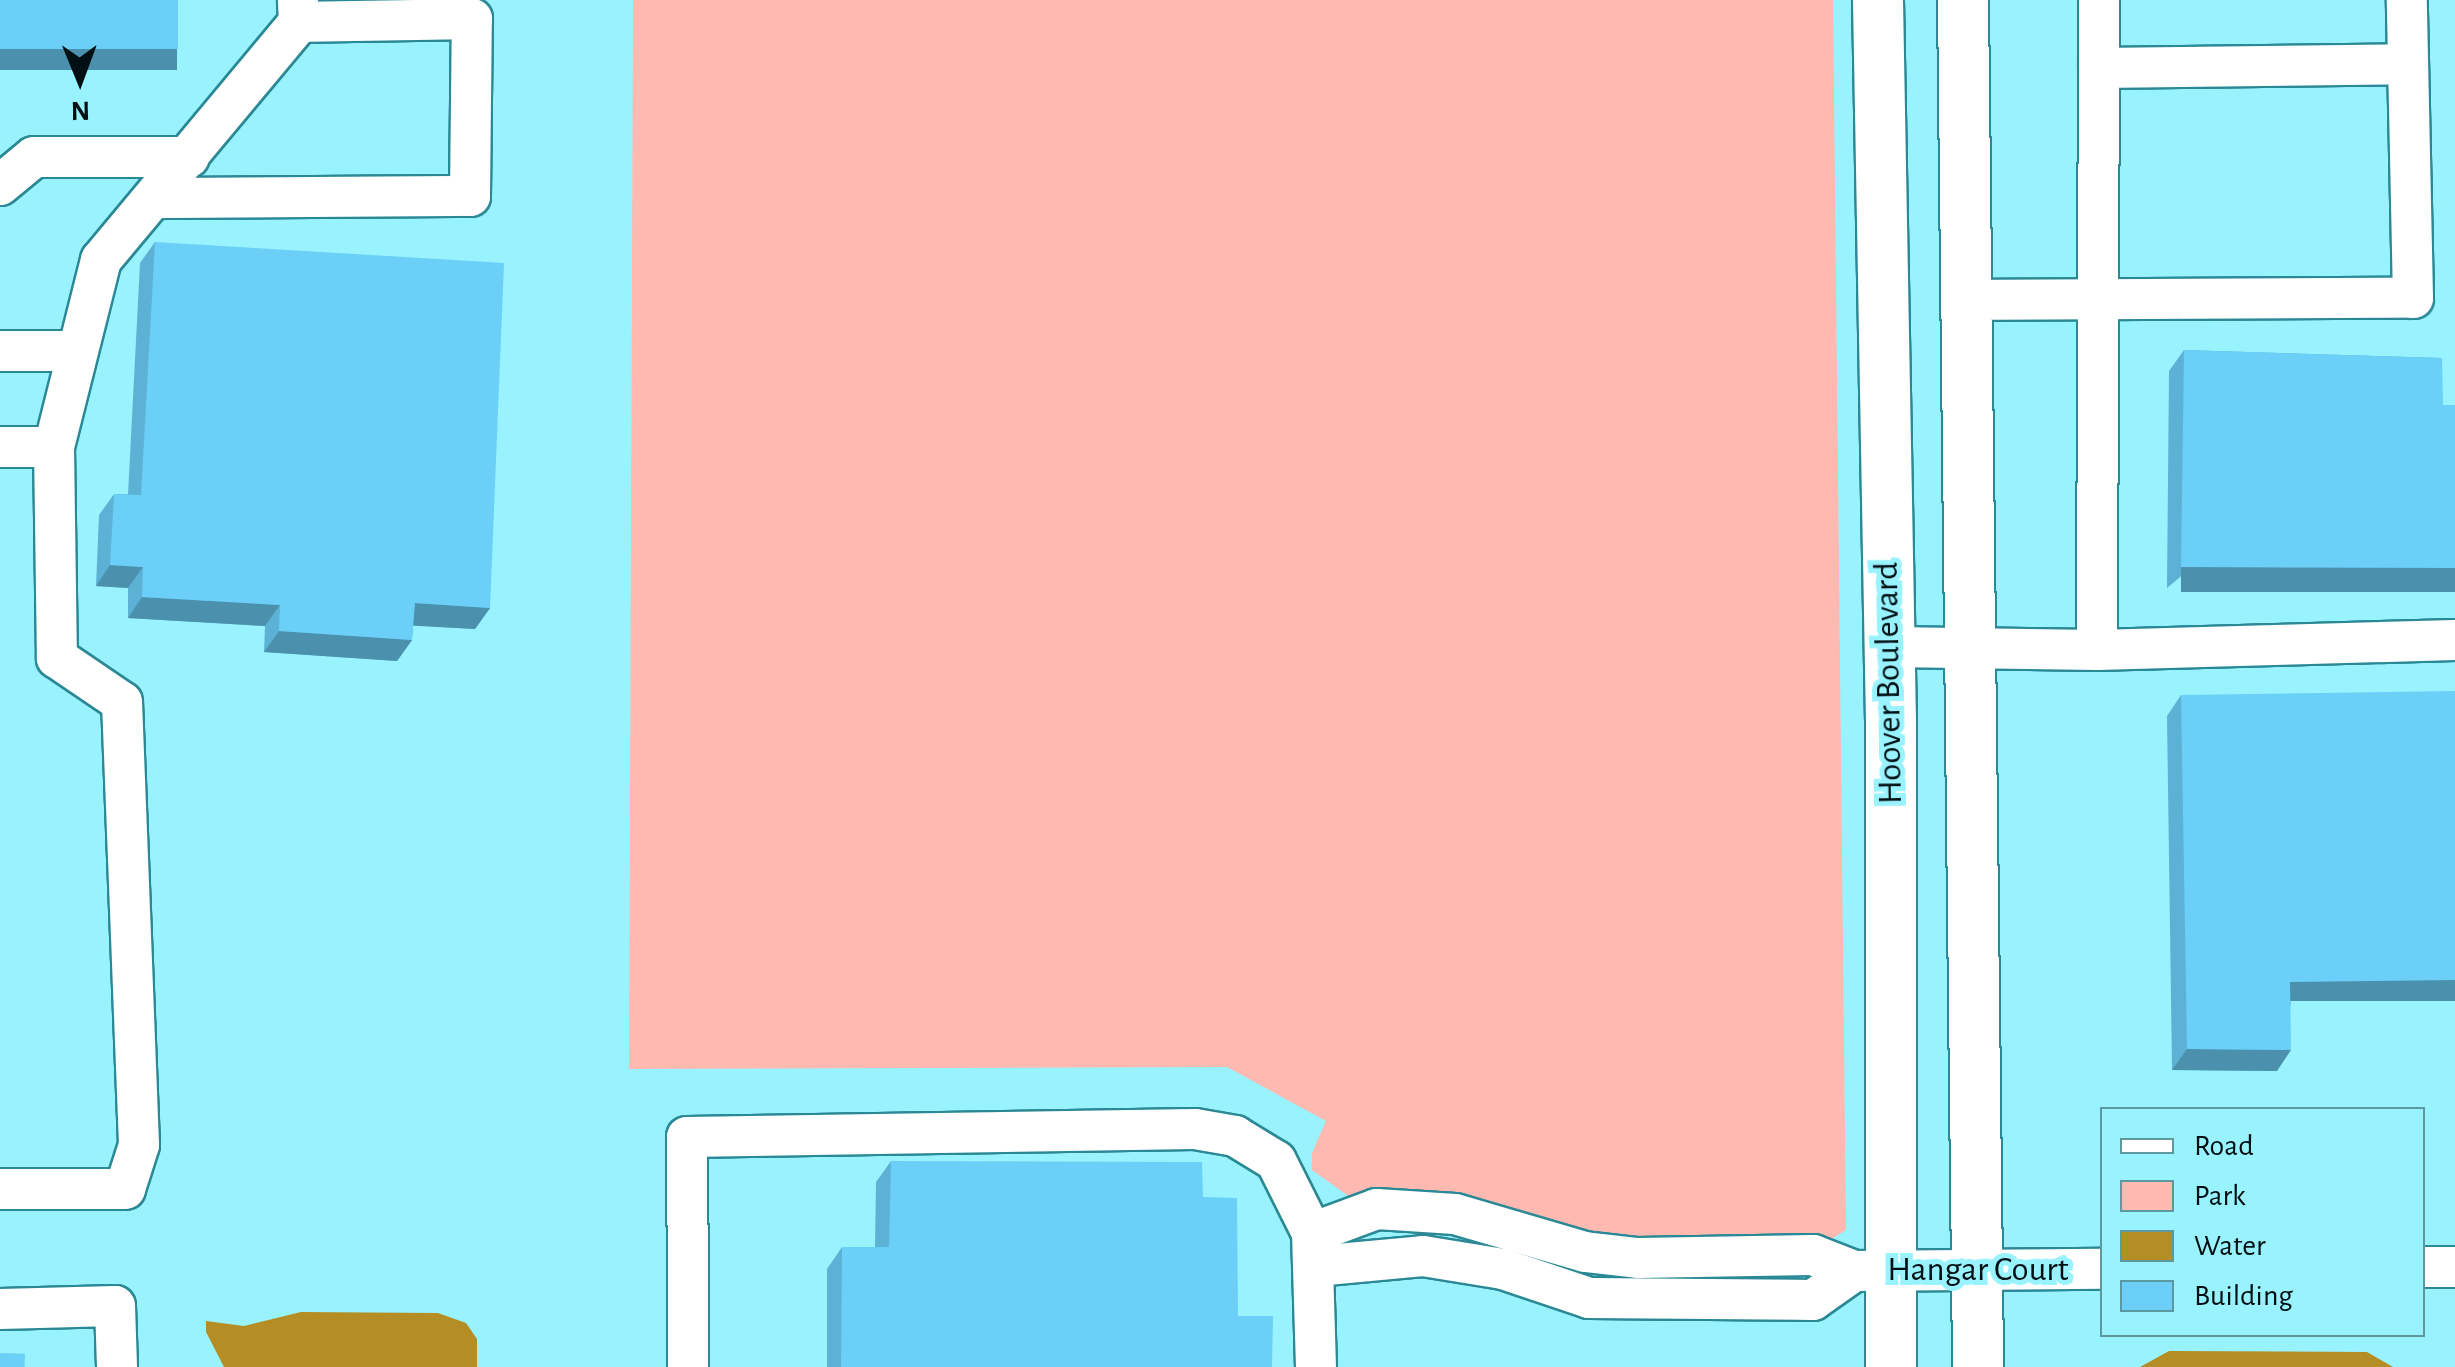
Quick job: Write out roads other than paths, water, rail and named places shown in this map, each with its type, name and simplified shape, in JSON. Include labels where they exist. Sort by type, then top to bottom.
[{"type":"main road","name":"Hoover Boulevard","points":[[1878,0],[1890,647],[1871,1271],[1892,1367]]},
{"type":"main road","points":[[1964,0],[1975,644],[1978,1367]]},
{"type":"street","points":[[2097,650],[2102,303],[2099,0]]},
{"type":"street","points":[[1970,300],[2102,303],[2412,298],[2406,0]]},
{"type":"street","points":[[0,1188],[125,1188],[138,1144],[122,702],[57,658],[54,448],[100,260],[189,156],[299,11],[472,20],[470,196],[155,198]]},
{"type":"street","points":[[2100,68],[2408,64]]},
{"type":"street","points":[[0,184],[34,157],[189,156]]},
{"type":"street","points":[[0,350],[76,350]]},
{"type":"street","points":[[0,447],[54,448]]},
{"type":"street","points":[[1890,647],[1975,644],[2097,650],[2455,640]]},
{"type":"street","points":[[688,1367],[688,1137],[1195,1129],[1235,1136],[1276,1161],[1314,1249],[1316,1367]]},
{"type":"street","points":[[1314,1249],[1423,1256],[1503,1270],[1589,1298],[1813,1300],[1871,1271]]},
{"type":"street","points":[[2425,1267],[2455,1266]]},
{"type":"street","name":"Hangar Court","points":[[1871,1271],[2100,1269]]},
{"type":"street","points":[[0,1309],[115,1306],[117,1367]]},
{"type":"water","points":[[301,1312],[438,1313],[466,1323],[477,1339],[477,1367],[224,1367],[206,1332],[206,1321],[244,1326]]},
{"type":"water","points":[[2169,1351],[2367,1352],[2393,1367],[2140,1367]]}]
